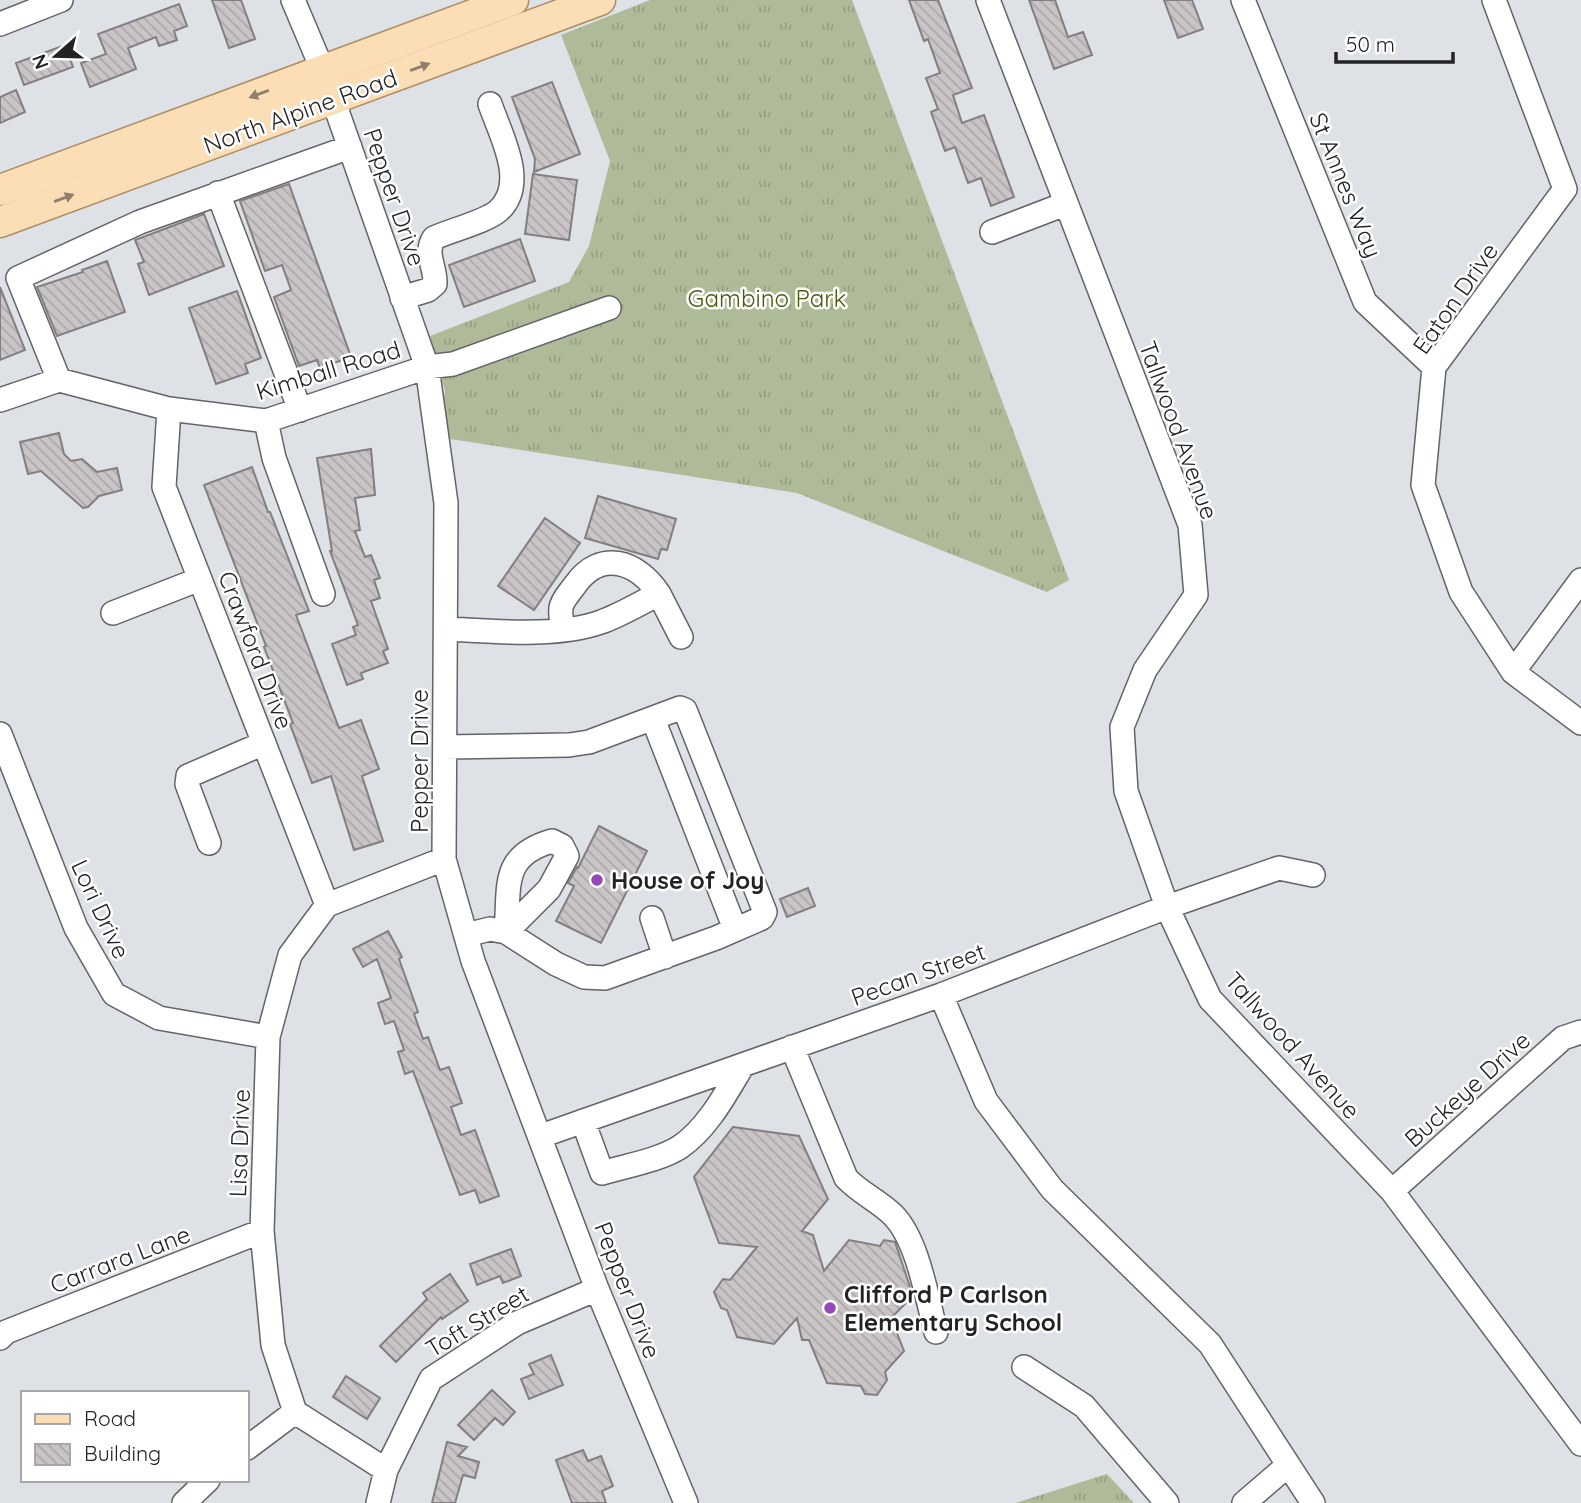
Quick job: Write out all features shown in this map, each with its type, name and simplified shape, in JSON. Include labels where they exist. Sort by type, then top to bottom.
[{"type":"main road","name":"North Alpine Road","points":[[0,190],[513,0]]},
{"type":"main road","name":"North Alpine Road","points":[[0,222],[600,0]]},
{"type":"street","points":[[0,24],[61,0]]},
{"type":"street","name":"Pepper Drive","points":[[293,0],[323,71],[427,367],[446,503],[444,859],[473,961],[597,1289],[686,1503]]},
{"type":"street","name":"Tallwood Avenue","points":[[988,0],[1190,525],[1196,595],[1145,670],[1122,727],[1126,791],[1167,907],[1210,999],[1392,1191],[1581,1444]]},
{"type":"street","name":"St Annes Way","points":[[1243,0],[1365,302],[1434,367]]},
{"type":"street","name":"Eaton Drive","points":[[1494,0],[1565,189],[1434,367],[1423,485],[1461,592],[1513,672],[1581,723]]},
{"type":"street","points":[[402,298],[428,290],[435,284],[429,248],[434,238],[496,212],[506,199],[512,179],[512,167],[490,104]]},
{"type":"street","points":[[0,400],[59,380],[9,281],[140,222],[350,147]]},
{"type":"street","points":[[218,193],[300,410]]},
{"type":"street","points":[[992,232],[1065,204]]},
{"type":"street","name":"Kimball Road","points":[[59,380],[169,409],[266,421],[427,367],[453,364],[609,308]]},
{"type":"street","name":"Crawford Drive","points":[[169,409],[164,487],[327,905]]},
{"type":"street","points":[[266,421],[274,458],[323,594]]},
{"type":"street","points":[[563,630],[561,606],[588,570],[601,564],[629,565],[641,572],[659,594],[681,637]]},
{"type":"street","points":[[113,613],[200,579]]},
{"type":"street","points":[[1513,672],[1581,580]]},
{"type":"street","points":[[446,629],[563,630],[603,621],[659,594]]},
{"type":"street","points":[[445,747],[569,745],[589,742],[680,708],[688,715],[765,912],[762,918],[665,957],[605,978],[594,979],[556,964],[506,932],[490,929],[466,935]]},
{"type":"street","points":[[653,719],[735,929]]},
{"type":"street","name":"Lori Drive","points":[[0,734],[76,928],[114,994],[159,1018],[268,1037]]},
{"type":"street","points":[[209,843],[187,784],[188,776],[264,743]]},
{"type":"street","points":[[327,905],[444,859]]},
{"type":"street","name":"Pecan Street","points":[[541,1136],[941,995],[1167,907],[1279,868],[1313,874]]},
{"type":"street","name":"Lisa Drive","points":[[295,1412],[273,1345],[262,1231],[268,1037],[290,955],[327,905]]},
{"type":"street","points":[[652,918],[665,957]]},
{"type":"street","points":[[941,995],[986,1101],[1052,1188],[1210,1344],[1313,1503]]},
{"type":"street","name":"Buckeye Drive","points":[[1392,1191],[1563,1038],[1581,1032]]},
{"type":"street","points":[[792,1047],[846,1178],[859,1191],[893,1215],[906,1233],[936,1332]]},
{"type":"street","points":[[583,1121],[602,1173],[667,1153],[682,1145],[695,1133],[724,1097],[743,1065]]},
{"type":"street","name":"Carrara Lane","points":[[0,1338],[6,1332],[262,1231]]},
{"type":"street","name":"Toft Street","points":[[378,1503],[386,1470],[431,1379],[517,1323],[597,1289]]},
{"type":"street","points":[[1024,1367],[1084,1406],[1167,1503]]},
{"type":"street","points":[[248,1447],[295,1412],[386,1470]]},
{"type":"street","points":[[1244,1503],[1287,1466]]},
{"type":"street","points":[[184,1503],[206,1482]]},
{"type":"green space","name":"Gambino Park","points":[[650,0],[852,0],[1069,580],[1047,592],[797,493],[437,437],[445,391],[430,336],[569,282],[589,246],[610,161],[561,35]]},
{"type":"green space","points":[[1107,1474],[1134,1503],[1015,1503]]},
{"type":"building","points":[[212,0],[241,0],[255,39],[229,48]]},
{"type":"building","points":[[909,0],[938,0],[972,88],[953,95],[962,123],[984,115],[1014,197],[991,206],[981,178],[968,183],[955,147],[945,151],[931,112],[938,109],[926,78],[940,73],[928,39],[924,41]]},
{"type":"building","points":[[1029,0],[1055,0],[1068,37],[1083,32],[1092,55],[1054,69]]},
{"type":"building","points":[[1164,0],[1192,0],[1203,29],[1178,38]]},
{"type":"building","points":[[179,4],[187,26],[174,31],[177,40],[159,46],[156,37],[128,48],[136,69],[90,87],[81,63],[106,54],[98,34]]},
{"type":"building","points":[[65,45],[73,67],[24,85],[16,63]]},
{"type":"building","points":[[552,82],[580,154],[534,172],[535,159],[512,97]]},
{"type":"building","points":[[16,90],[25,112],[0,123],[0,97]]},
{"type":"building","points":[[533,174],[577,180],[569,240],[525,234]]},
{"type":"building","points":[[289,184],[351,357],[320,368],[317,360],[299,366],[274,297],[291,290],[282,265],[265,271],[240,201]]},
{"type":"building","points":[[204,214],[224,266],[149,295],[138,264],[144,262],[135,240]]},
{"type":"building","points":[[520,239],[535,281],[464,307],[449,265]]},
{"type":"building","points":[[107,261],[125,312],[57,336],[37,287]]},
{"type":"building","points":[[0,287],[25,350],[0,360]]},
{"type":"building","points":[[237,291],[261,358],[245,364],[248,373],[216,384],[189,308]]},
{"type":"building","points":[[59,433],[64,454],[71,461],[82,459],[97,472],[117,468],[122,490],[99,496],[88,507],[83,508],[41,471],[28,474],[20,442]]},
{"type":"building","points":[[371,449],[375,495],[355,498],[360,530],[355,531],[365,557],[371,555],[380,578],[374,580],[380,598],[371,601],[388,649],[383,651],[388,663],[361,673],[363,679],[347,685],[332,644],[356,635],[353,627],[358,625],[330,551],[317,458]]},
{"type":"building","points":[[252,467],[309,611],[296,615],[339,728],[361,720],[379,769],[362,776],[383,841],[354,850],[331,776],[312,783],[264,647],[266,646],[204,485]]},
{"type":"building","points":[[598,496],[676,519],[667,550],[661,549],[658,559],[585,538]]},
{"type":"building","points":[[545,518],[580,543],[534,610],[498,586]]},
{"type":"building","name":"House of Joy","points":[[599,826],[647,851],[601,943],[556,921],[574,886],[568,883]]},
{"type":"building","points":[[808,888],[815,906],[787,917],[780,899]]},
{"type":"building","points":[[388,931],[402,957],[399,959],[418,1012],[414,1014],[423,1039],[428,1037],[440,1070],[449,1067],[462,1103],[451,1107],[461,1135],[475,1130],[499,1196],[480,1203],[475,1190],[460,1195],[413,1071],[405,1074],[398,1052],[404,1050],[394,1021],[385,1024],[378,1003],[391,998],[377,959],[363,967],[353,949]]},
{"type":"building","points":[[733,1127],[799,1136],[828,1199],[802,1231],[813,1235],[824,1271],[849,1240],[880,1246],[884,1240],[895,1242],[913,1296],[891,1318],[904,1351],[885,1372],[887,1380],[877,1395],[865,1394],[861,1386],[827,1383],[809,1340],[802,1340],[797,1318],[774,1344],[737,1337],[727,1310],[721,1308],[714,1292],[723,1279],[730,1280],[757,1247],[719,1243],[694,1177]]},
{"type":"building","points":[[511,1249],[521,1276],[503,1283],[500,1276],[477,1285],[470,1264]]},
{"type":"building","points":[[450,1274],[468,1301],[442,1319],[441,1317],[396,1362],[380,1346],[427,1299],[423,1293]]},
{"type":"building","points":[[551,1355],[563,1385],[529,1399],[521,1379],[534,1374],[529,1364]]},
{"type":"building","points":[[346,1376],[380,1398],[367,1419],[333,1397]]},
{"type":"building","points":[[492,1390],[515,1412],[503,1425],[495,1418],[474,1440],[458,1425]]},
{"type":"building","points":[[447,1442],[467,1447],[458,1456],[479,1462],[475,1478],[463,1475],[455,1503],[432,1503]]},
{"type":"building","points":[[583,1450],[588,1461],[601,1456],[613,1486],[602,1491],[606,1503],[572,1503],[556,1460]]},
{"type":"place","name":"House of Joy","points":[[597,880]]},
{"type":"place","name":"Clifford P Carlson Elementary School","points":[[830,1308]]}]
